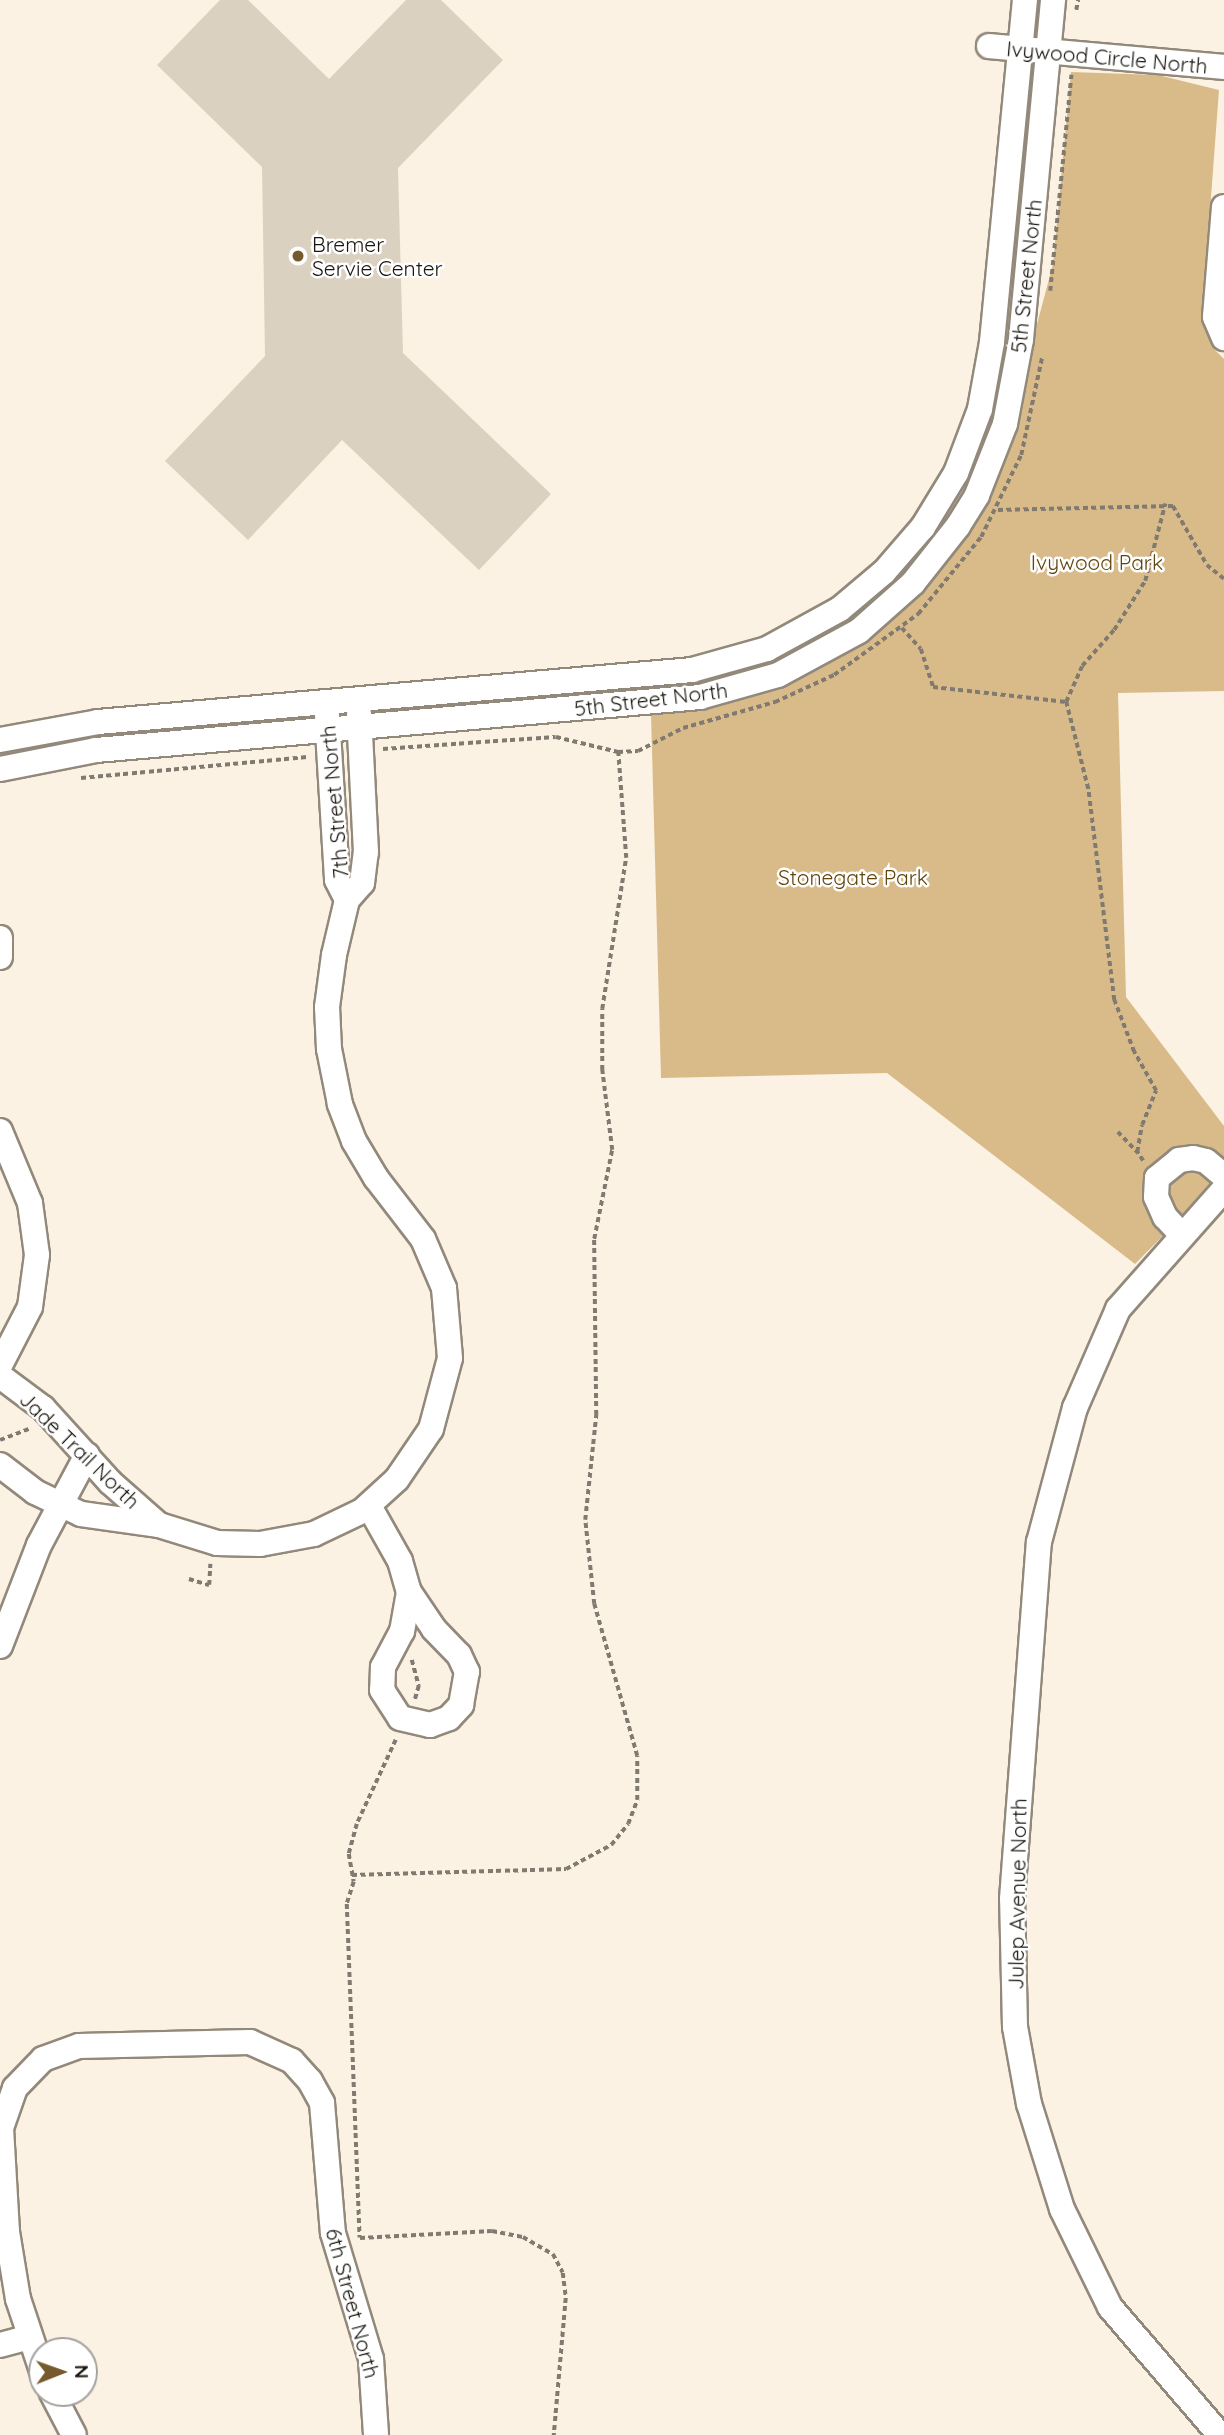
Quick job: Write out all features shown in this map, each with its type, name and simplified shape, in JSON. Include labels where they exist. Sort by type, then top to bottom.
[{"type":"street","name":"5th Street North","points":[[0,740],[98,722],[716,665],[767,649],[815,625],[884,572],[940,503],[969,443],[980,409],[992,342],[1025,0]]},
{"type":"street","name":"5th Street North","points":[[0,769],[96,750],[670,702],[727,691],[778,675],[831,649],[868,624],[913,583],[977,495],[1005,425],[1018,363],[1053,0]]},
{"type":"street","name":"Ivywood Circle North","points":[[989,46],[1224,67]]},
{"type":"street","points":[[1224,207],[1216,317],[1224,338]]},
{"type":"street","name":"7th Street North","points":[[358,700],[366,852],[362,883],[347,900],[328,993],[333,1077],[360,1152],[411,1220],[434,1262],[451,1331],[446,1384],[431,1429],[405,1470],[369,1506]]},
{"type":"street","name":"7th Street North","points":[[326,703],[337,880],[347,900]]},
{"type":"street","points":[[0,938],[0,957]]},
{"type":"street","points":[[0,1131],[30,1203],[37,1255],[30,1307],[0,1365]]},
{"type":"street","points":[[1181,1234],[1165,1217],[1156,1197],[1157,1178],[1179,1160],[1194,1158],[1206,1161],[1224,1175]]},
{"type":"street","name":"Julep Avenue North","points":[[1220,2435],[1110,2307],[1062,2209],[1029,2104],[1015,2027],[1012,1899],[1040,1542],[1074,1408],[1118,1309],[1181,1234],[1224,1189]]},
{"type":"street","name":"Jade Trail North","points":[[0,1376],[43,1408],[115,1488],[159,1525]]},
{"type":"street","points":[[0,1646],[30,1566],[88,1455]]},
{"type":"street","name":"Jade Trail North","points":[[0,1465],[60,1505],[100,1519],[159,1525],[217,1543],[260,1545],[314,1534],[369,1506]]},
{"type":"street","points":[[369,1506],[400,1561],[409,1592],[434,1629],[459,1655],[467,1672],[461,1705],[449,1718],[430,1725],[400,1718],[382,1690],[383,1667],[402,1631],[409,1592]]},
{"type":"street","name":"6th Street North","points":[[29,2337],[7,2232],[1,2137],[7,2103],[37,2063],[64,2049],[93,2044],[250,2042],[292,2061],[316,2089],[326,2119],[336,2246],[371,2359],[376,2435]]},
{"type":"street","points":[[0,2345],[28,2337]]},
{"type":"street","points":[[59,2407],[74,2435]]},
{"type":"path","points":[[1049,302],[1071,72]]},
{"type":"path","points":[[376,747],[562,737],[618,752],[638,751],[683,728],[807,689],[865,656],[902,628],[963,563],[998,509],[1030,427],[1042,354]]},
{"type":"path","points":[[998,509],[1164,504],[1178,510],[1198,552],[1224,579]]},
{"type":"path","points":[[1138,1152],[1156,1091],[1134,1052],[1114,1000],[1088,789],[1066,702],[1082,666],[1114,630],[1145,581],[1164,504]]},
{"type":"path","points":[[902,628],[920,649],[933,687],[1066,702]]},
{"type":"path","points":[[352,1875],[566,1869],[611,1845],[628,1824],[637,1800],[639,1764],[594,1604],[585,1520],[596,1415],[594,1239],[612,1150],[603,1070],[603,1000],[626,858],[618,752]]},
{"type":"path","points":[[68,779],[312,756]]},
{"type":"path","points":[[1118,1132],[1138,1152],[1157,1178]]},
{"type":"path","points":[[0,1440],[37,1425]]},
{"type":"path","points":[[189,1579],[203,1586],[210,1584],[210,1555]]},
{"type":"path","points":[[411,1710],[419,1690],[412,1656]]},
{"type":"path","points":[[400,1731],[353,1834],[349,1854],[352,1875],[347,1904],[360,2238],[492,2231],[523,2237],[553,2254],[563,2273],[566,2298],[554,2435]]},
{"type":"green space","name":"Stonegate Park","points":[[1071,72],[1158,75],[1219,90],[1203,305],[1214,349],[1224,359],[1224,691],[1118,693],[1126,997],[1224,1126],[1224,1174],[1135,1264],[887,1073],[661,1078],[651,714],[752,696],[798,677],[889,620],[938,572],[963,539],[996,478],[1053,264]]},
{"type":"building","points":[[220,0],[248,0],[329,79],[406,0],[441,0],[503,60],[398,168],[403,353],[551,494],[479,570],[342,440],[248,540],[165,461],[265,356],[262,167],[157,65]]},
{"type":"place","name":"Bremer Servie Center","points":[[298,256]]},
{"type":"park label","name":"Ivywood Park","points":[[1097,562]]}]
